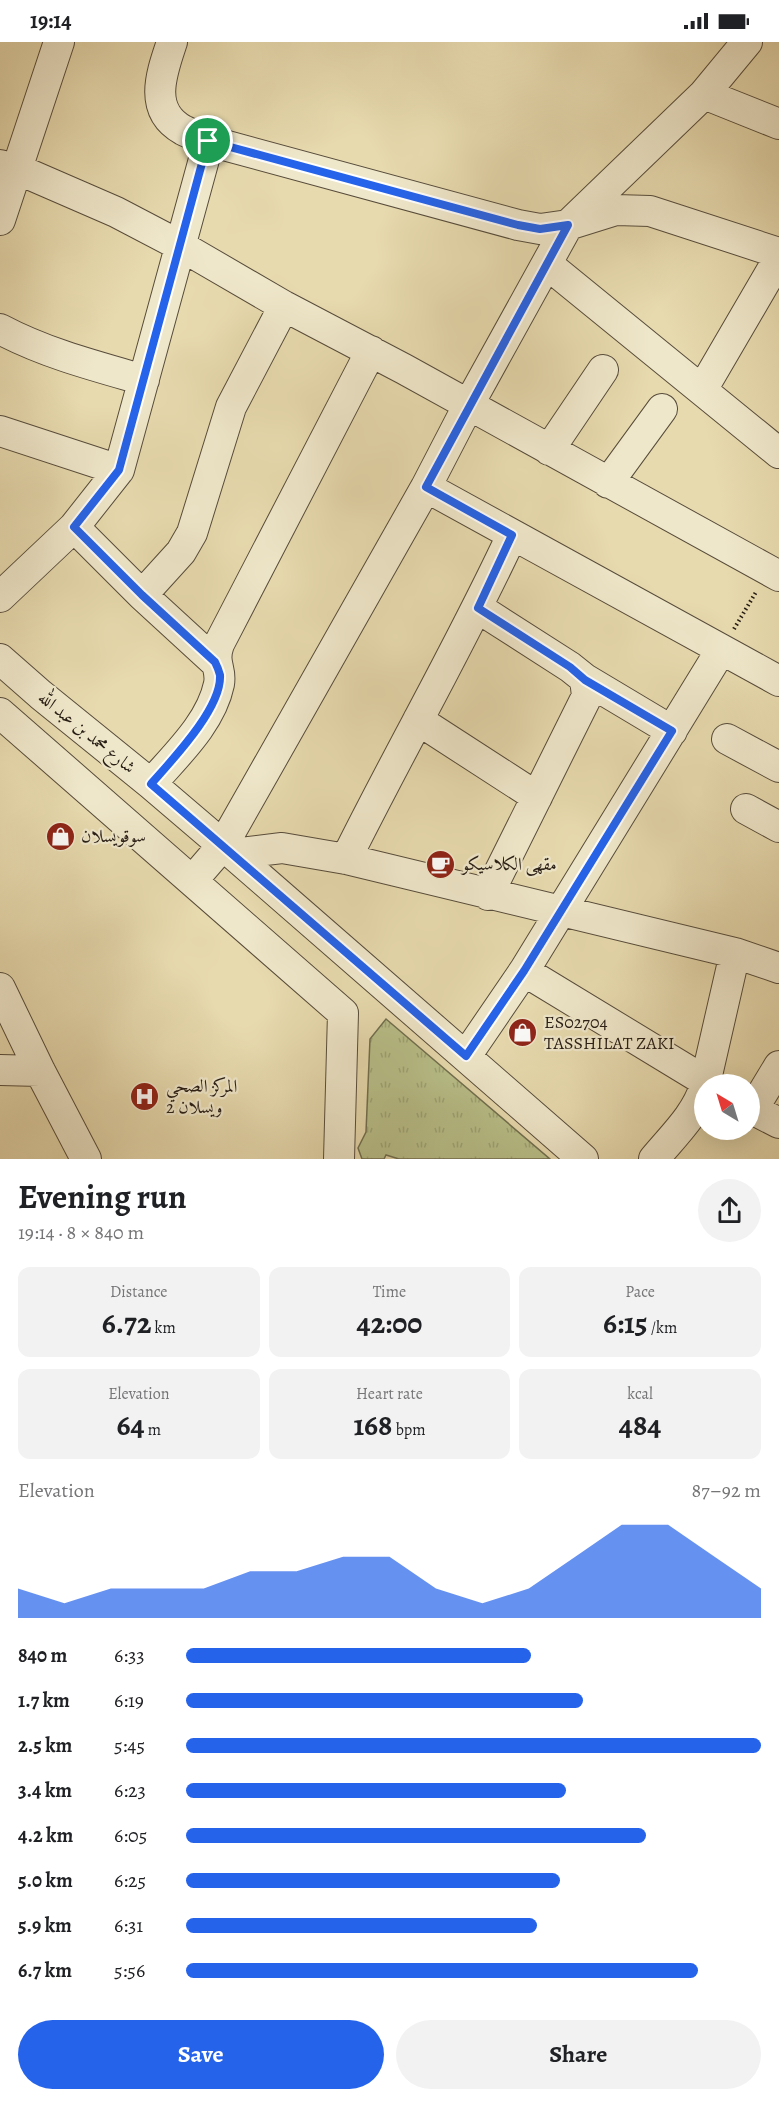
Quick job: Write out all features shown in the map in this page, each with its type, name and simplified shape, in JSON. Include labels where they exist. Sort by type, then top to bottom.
[{"type":"street","points":[[0,220],[9,167],[59,42]]},
{"type":"street","points":[[172,42],[160,77],[159,96],[165,113],[181,129],[208,141],[518,225],[540,229],[568,225],[616,210],[650,211],[779,253]]},
{"type":"street","points":[[192,881],[228,849],[568,225],[704,94],[747,42]]},
{"type":"street","points":[[704,94],[779,124]]},
{"type":"street","points":[[0,597],[74,527],[119,470],[208,141]]},
{"type":"street","points":[[9,167],[116,212],[179,245],[284,306],[469,404],[774,573]]},
{"type":"street","points":[[702,390],[779,258]]},
{"type":"street","points":[[547,264],[778,450]]},
{"type":"street","points":[[142,595],[181,552],[192,533],[231,407],[284,306]]},
{"type":"street","points":[[0,329],[25,343],[144,380]]},
{"type":"street","points":[[215,662],[219,644],[371,351]]},
{"type":"street","points":[[549,450],[603,370]]},
{"type":"street","points":[[608,483],[662,409]]},
{"type":"street","points":[[0,432],[119,470]]},
{"type":"street","points":[[426,487],[779,681]]},
{"type":"street","points":[[74,527],[142,595],[215,662],[220,674],[219,685],[209,709],[189,741],[151,784]]},
{"type":"street","points":[[346,859],[386,778],[478,608],[512,535]]},
{"type":"street","points":[[478,608],[570,667],[585,680],[672,731]]},
{"type":"street","points":[[466,1056],[524,971],[721,650]]},
{"type":"street","name":"شارع محمد بن عبد الله","points":[[1,662],[228,849],[583,1159]]},
{"type":"street","points":[[488,895],[587,696],[585,680]]},
{"type":"street","points":[[40,695],[41,748]]},
{"type":"street","points":[[0,713],[343,1013]]},
{"type":"street","points":[[418,720],[537,798]]},
{"type":"street","points":[[727,739],[779,767]]},
{"type":"street","points":[[746,809],[779,827]]},
{"type":"street","points":[[228,849],[282,848],[346,859],[735,953],[774,957]]},
{"type":"street","points":[[709,1074],[735,953]]},
{"type":"street","points":[[524,971],[694,1076]]},
{"type":"street","points":[[339,1159],[343,1013],[378,981]]},
{"type":"street","points":[[0,990],[86,1159]]},
{"type":"street","points":[[760,1094],[779,1066]]},
{"type":"street","points":[[0,1070],[40,1071]]},
{"type":"street","points":[[654,1159],[694,1110]]},
{"type":"street","points":[[760,1113],[779,1123]]},
{"type":"path","points":[[721,650],[774,573]]},
{"type":"green space","points":[[386,1019],[550,1159],[399,1159],[386,1155],[384,1159],[362,1159],[358,1148],[366,1132],[370,1039]]},
{"type":"place","name":"سوقويسلان","points":[[60,836]]},
{"type":"place","name":"مقهى الكلاسيكو","points":[[441,864]]},
{"type":"place","name":"ES02704 TASSHILAT ZAKI","points":[[523,1032]]},
{"type":"place","name":"المركز الصحي ويسلان 2","points":[[145,1096]]},
{"type":"route","points":[[208,141],[518,225],[540,229],[568,225],[426,487],[512,535],[478,608],[570,667],[585,680],[672,731],[524,971],[466,1056],[151,784],[189,741],[209,709],[219,685],[220,674],[215,662],[142,595],[74,527],[119,470],[208,141]]}]
